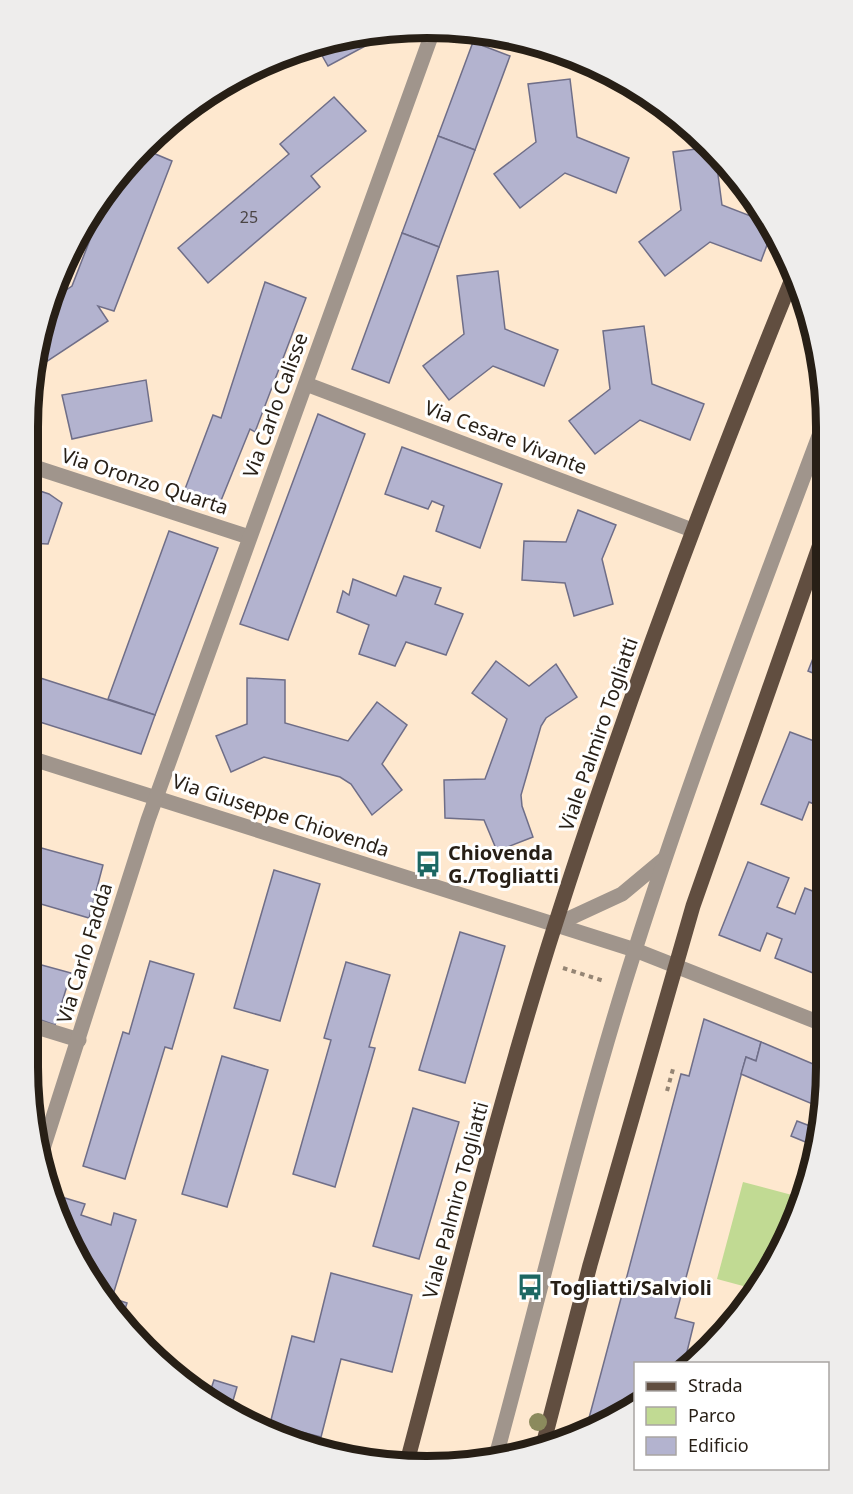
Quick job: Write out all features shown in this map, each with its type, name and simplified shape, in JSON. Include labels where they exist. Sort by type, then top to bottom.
[{"type":"main road","name":"Viale Palmiro Togliatti","points":[[409,1456],[467,1230],[555,925],[692,530],[789,286]]},
{"type":"main road","points":[[545,1438],[676,965],[712,850],[816,555]]},
{"type":"street","name":"Via Carlo Calisse","points":[[156,798],[430,38]]},
{"type":"street","name":"Via Cesare Vivante","points":[[306,384],[692,530]]},
{"type":"street","points":[[498,1450],[588,1112],[635,950],[705,741],[816,444]]},
{"type":"street","name":"Via Oronzo Quarta","points":[[38,468],[249,537]]},
{"type":"street","name":"Via Giuseppe Chiovenda","points":[[38,760],[635,950],[816,1021]]},
{"type":"street","name":"Via Carlo Fadda","points":[[45,1143],[120,903],[156,798]]},
{"type":"street","points":[[555,925],[622,894],[666,858]]},
{"type":"street","points":[[38,1027],[79,1040]]},
{"type":"path","points":[[558,967],[614,984]]},
{"type":"path","points":[[667,1091],[673,1069]]},
{"type":"green space","points":[[743,1182],[792,1195],[787,1212],[775,1240],[748,1287],[717,1279]]},
{"type":"building","points":[[374,41],[328,66],[320,53]]},
{"type":"building","points":[[473,42],[510,56],[475,150],[438,136]]},
{"type":"building","points":[[570,79],[577,137],[629,158],[616,193],[565,173],[520,208],[494,174],[536,142],[528,84]]},
{"type":"building","points":[[334,97],[366,131],[311,176],[320,187],[208,283],[178,248],[289,154],[280,144]]},
{"type":"building","points":[[438,136],[475,150],[439,247],[402,233]]},
{"type":"building","points":[[699,149],[717,168],[722,205],[754,218],[768,242],[761,261],[710,242],[665,276],[639,242],[681,210],[673,152]]},
{"type":"building","points":[[150,152],[172,161],[114,311],[98,306],[108,321],[43,364],[58,301],[61,294],[72,286],[99,217],[134,170]]},
{"type":"building","points":[[402,233],[439,247],[389,383],[352,369]]},
{"type":"building","points":[[498,271],[505,329],[558,350],[544,386],[493,366],[449,400],[423,366],[464,334],[457,276]]},
{"type":"building","points":[[265,282],[306,298],[255,432],[250,429],[220,503],[185,489],[213,415],[221,418]]},
{"type":"building","points":[[644,326],[652,384],[704,404],[690,440],[640,420],[595,454],[569,421],[610,389],[603,331]]},
{"type":"building","points":[[146,380],[152,421],[72,439],[62,395]]},
{"type":"building","points":[[318,414],[365,434],[288,640],[240,624]]},
{"type":"building","points":[[402,447],[502,484],[480,548],[436,531],[444,506],[432,501],[428,509],[385,494]]},
{"type":"building","points":[[38,490],[49,494],[62,503],[48,544],[38,544]]},
{"type":"building","points":[[578,510],[616,525],[602,559],[613,604],[574,616],[565,583],[522,580],[524,541],[566,542]]},
{"type":"building","points":[[169,531],[218,548],[155,715],[108,699]]},
{"type":"building","points":[[404,576],[441,588],[435,604],[463,614],[446,655],[406,642],[395,666],[359,654],[369,625],[337,612],[343,591],[349,595],[353,579],[396,596]]},
{"type":"building","points":[[816,651],[816,674],[808,671]]},
{"type":"building","points":[[496,661],[529,686],[556,664],[577,697],[546,718],[541,726],[521,795],[522,806],[533,837],[497,851],[484,820],[445,818],[444,780],[485,779],[507,719],[472,693]]},
{"type":"building","points":[[38,677],[155,715],[141,754],[38,721]]},
{"type":"building","points":[[247,678],[285,680],[285,723],[348,741],[377,702],[407,725],[382,764],[402,790],[372,815],[351,784],[340,777],[264,757],[231,772],[216,736],[247,724]]},
{"type":"building","points":[[790,732],[816,742],[816,805],[809,802],[802,820],[761,804]]},
{"type":"building","points":[[38,847],[103,865],[89,918],[38,903]]},
{"type":"building","points":[[748,862],[789,878],[777,907],[795,914],[805,888],[816,892],[816,965],[813,973],[775,958],[782,939],[767,933],[760,951],[719,935]]},
{"type":"building","points":[[274,870],[320,884],[280,1021],[234,1008]]},
{"type":"building","points":[[460,932],[505,946],[465,1083],[419,1070]]},
{"type":"building","points":[[150,961],[194,974],[172,1049],[165,1047],[125,1179],[83,1166],[123,1032],[129,1034]]},
{"type":"building","points":[[346,962],[390,975],[369,1047],[375,1048],[335,1187],[293,1174],[331,1040],[324,1038]]},
{"type":"building","points":[[38,964],[71,973],[55,1025],[38,1019]]},
{"type":"building","points":[[704,1019],[761,1042],[756,1061],[746,1057],[675,1318],[694,1323],[686,1358],[680,1362],[634,1362],[634,1396],[588,1421],[681,1074],[689,1076]]},
{"type":"building","points":[[761,1042],[816,1065],[814,1104],[741,1074],[746,1057],[756,1061]]},
{"type":"building","points":[[222,1056],[268,1070],[227,1207],[182,1194]]},
{"type":"building","points":[[413,1108],[459,1122],[419,1259],[373,1246]]},
{"type":"building","points":[[797,1121],[811,1126],[808,1143],[791,1136]]},
{"type":"building","points":[[65,1198],[85,1204],[81,1215],[111,1225],[114,1213],[136,1220],[112,1297],[78,1240],[63,1205]]},
{"type":"building","points":[[331,1273],[412,1295],[392,1372],[341,1359],[321,1437],[270,1423],[292,1336],[314,1342]]},
{"type":"building","points":[[114,1299],[127,1303],[124,1312]]},
{"type":"building","points":[[214,1380],[237,1387],[232,1404],[205,1387],[211,1389]]},
{"type":"place","name":"Chiovenda G./Togliatti","points":[[428,864]]},
{"type":"place","name":"Togliatti/Salvioli","points":[[530,1287]]}]
